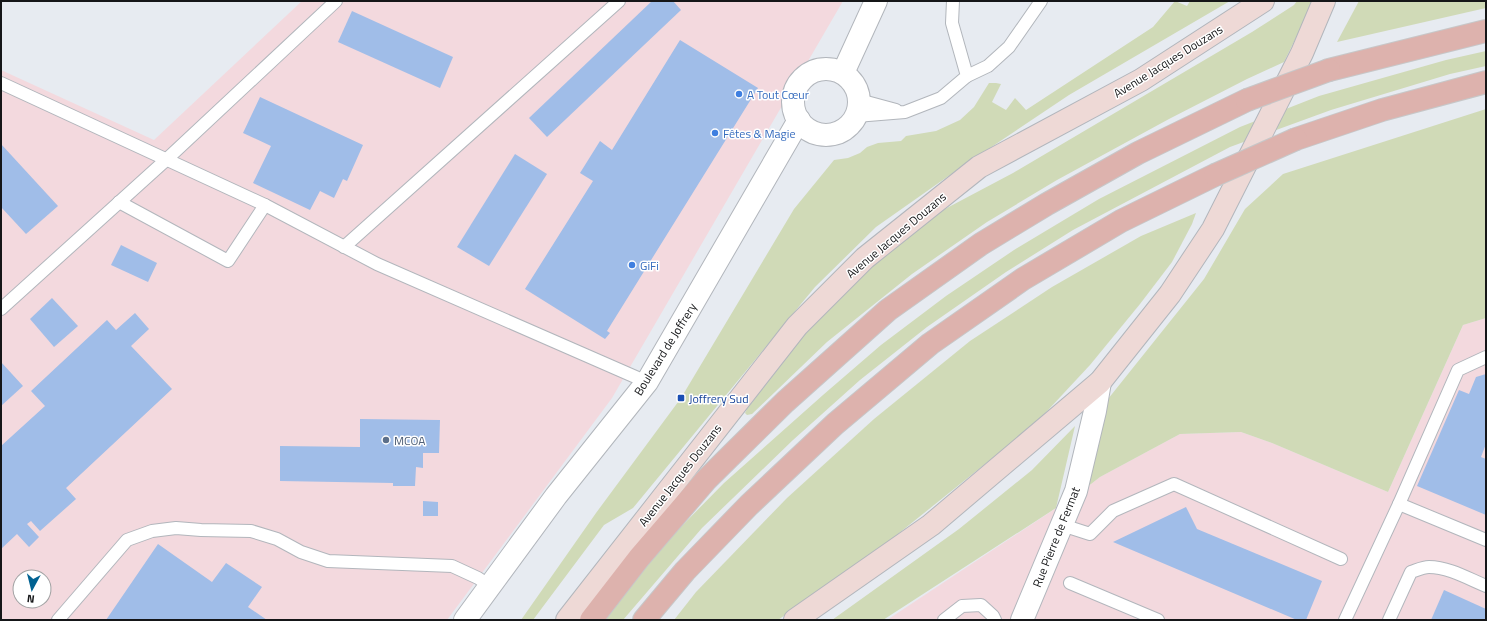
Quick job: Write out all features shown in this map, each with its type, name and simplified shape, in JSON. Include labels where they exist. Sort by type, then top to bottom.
[{"type":"main road","name":"Avenue Jacques Douzans","points":[[567,620],[797,326],[865,258],[979,167],[1141,80],[1262,1]]},
{"type":"main road","points":[[795,620],[931,525],[1100,382],[1170,294],[1213,229],[1302,53],[1324,1]]},
{"type":"main road","points":[[591,620],[640,558],[706,480],[785,402],[888,310],[981,244],[1047,204],[1138,153],[1247,100],[1329,70],[1486,31]]},
{"type":"main road","points":[[644,620],[685,571],[749,505],[835,424],[930,344],[1023,279],[1120,221],[1215,175],[1296,139],[1382,110],[1486,82]]},
{"type":"street","points":[[843,74],[876,1]]},
{"type":"street","points":[[821,70],[832,70],[843,74],[857,89],[858,108],[854,121],[847,129],[837,134],[816,134],[806,128],[799,120],[794,110],[793,99],[796,89],[802,80],[811,73],[821,70]]},
{"type":"street","name":"Boulevard de Joffrery","points":[[465,620],[556,496],[647,382],[799,120]]},
{"type":"street","name":"Rue Pierre de Fermat","points":[[1022,620],[1076,491],[1095,411],[1100,382]]},
{"type":"lane","points":[[1,309],[167,159],[336,1]]},
{"type":"lane","points":[[344,247],[619,1]]},
{"type":"lane","points":[[953,1],[952,23],[967,76]]},
{"type":"lane","points":[[858,108],[905,112],[941,98],[967,76],[988,66],[1009,47],[1041,1]]},
{"type":"lane","points":[[1,83],[265,205],[377,264],[647,382]]},
{"type":"lane","points":[[858,108],[905,112]]},
{"type":"lane","points":[[119,202],[228,261],[265,205]]},
{"type":"lane","points":[[1345,620],[1399,504],[1458,370],[1486,357]]},
{"type":"lane","points":[[1062,525],[1090,534],[1113,511],[1174,484],[1341,559]]},
{"type":"lane","points":[[1399,504],[1486,540]]},
{"type":"lane","points":[[58,620],[127,540],[152,531],[176,528],[200,530],[251,530],[277,539],[301,552],[328,561],[452,566],[478,578],[490,586]]},
{"type":"lane","points":[[1390,620],[1411,572],[1421,568],[1429,567],[1442,569],[1486,586]]},
{"type":"lane","points":[[1070,583],[1158,620]]},
{"type":"lane","points":[[944,620],[962,606],[981,605],[993,616],[995,620]]},
{"type":"shaded area","points":[[302,1],[843,1],[612,398],[447,620],[1,620],[1,70],[154,140]]},
{"type":"shaded area","points":[[1486,318],[1486,620],[887,620],[1082,491],[1100,477],[1180,434],[1241,432],[1272,443],[1388,492],[1463,325]]},
{"type":"green space","points":[[1175,1],[1187,6],[1190,1],[1230,1],[1069,95],[957,170],[876,227],[815,287],[633,508],[604,525],[533,620],[521,620],[596,513],[681,398],[794,209],[834,160],[848,158],[860,153],[867,147],[878,143],[901,141],[906,136],[936,131],[960,120],[974,107],[989,83],[1001,84],[992,102],[1006,110],[1015,98],[1026,110],[1153,27]]},
{"type":"green space","points":[[1297,1],[1314,1],[1284,62],[1169,119],[1057,180],[987,222],[912,274],[827,342],[752,414],[747,415],[745,413],[813,324],[877,261],[945,209],[1013,173],[1252,32],[1294,5]]},
{"type":"green space","points":[[1359,1],[1486,1],[1486,8],[1337,42]]},
{"type":"green space","points":[[1486,51],[1486,66],[1450,74],[1331,110],[1230,147],[1073,230],[1006,272],[927,327],[860,380],[793,440],[702,528],[623,620],[602,620],[670,538],[724,483],[881,345],[946,296],[1014,250],[1099,199],[1240,127],[1319,96],[1446,60]]},
{"type":"green space","points":[[1486,109],[1486,318],[1463,325],[1388,492],[1272,443],[1241,432],[1180,434],[1100,477],[1082,491],[1108,399],[1204,279],[1245,209],[1283,174]]},
{"type":"green space","points":[[1196,213],[1192,224],[1172,262],[1140,304],[1090,365],[1036,423],[888,542],[778,620],[674,620],[696,592],[787,498],[874,419],[970,341],[1052,287],[1141,236]]},
{"type":"green space","points":[[1075,426],[1056,508],[883,620],[832,620],[959,529],[1032,470]]},
{"type":"building","points":[[652,1],[673,1],[681,10],[547,137],[529,118]]},
{"type":"building","points":[[352,11],[453,57],[440,88],[338,42]]},
{"type":"building","points":[[680,40],[758,88],[607,331],[610,333],[605,339],[525,289],[593,181],[580,173],[600,141],[612,150]]},
{"type":"building","points":[[260,97],[363,145],[347,181],[343,179],[334,198],[320,191],[310,210],[253,183],[271,146],[243,133]]},
{"type":"building","points":[[1,144],[58,206],[26,234],[1,207]]},
{"type":"building","points":[[515,154],[547,174],[489,266],[457,247]]},
{"type":"building","points":[[121,245],[157,263],[148,282],[111,265]]},
{"type":"building","points":[[52,298],[78,326],[54,347],[30,319]]},
{"type":"building","points":[[135,313],[149,329],[131,346],[172,389],[66,488],[76,499],[40,531],[31,521],[27,524],[39,537],[29,547],[17,534],[1,549],[1,446],[45,406],[31,391],[107,320],[116,330]]},
{"type":"building","points":[[1,362],[23,386],[1,406]]},
{"type":"building","points":[[1486,374],[1486,444],[1481,457],[1486,459],[1486,515],[1417,486],[1459,390],[1469,394],[1476,377]]},
{"type":"building","points":[[360,419],[440,420],[439,453],[423,453],[423,468],[416,467],[415,486],[393,486],[393,483],[280,481],[280,446],[360,447]]},
{"type":"building","points":[[423,501],[438,502],[438,516],[423,516]]},
{"type":"building","points":[[1186,507],[1197,529],[1322,581],[1306,620],[1297,620],[1113,542]]},
{"type":"building","points":[[158,544],[212,582],[226,563],[262,587],[248,607],[267,620],[106,620]]},
{"type":"building","points":[[1444,590],[1486,609],[1486,620],[1431,620]]},
{"type":"place","name":"A Tout Cœur","points":[[739,94]]},
{"type":"place","name":"Fêtes & Magie","points":[[715,133]]},
{"type":"place","name":"GiFi","points":[[632,265]]},
{"type":"place","name":"Joffrery Sud","points":[[681,398]]},
{"type":"place","name":"MCOA","points":[[386,440]]}]
